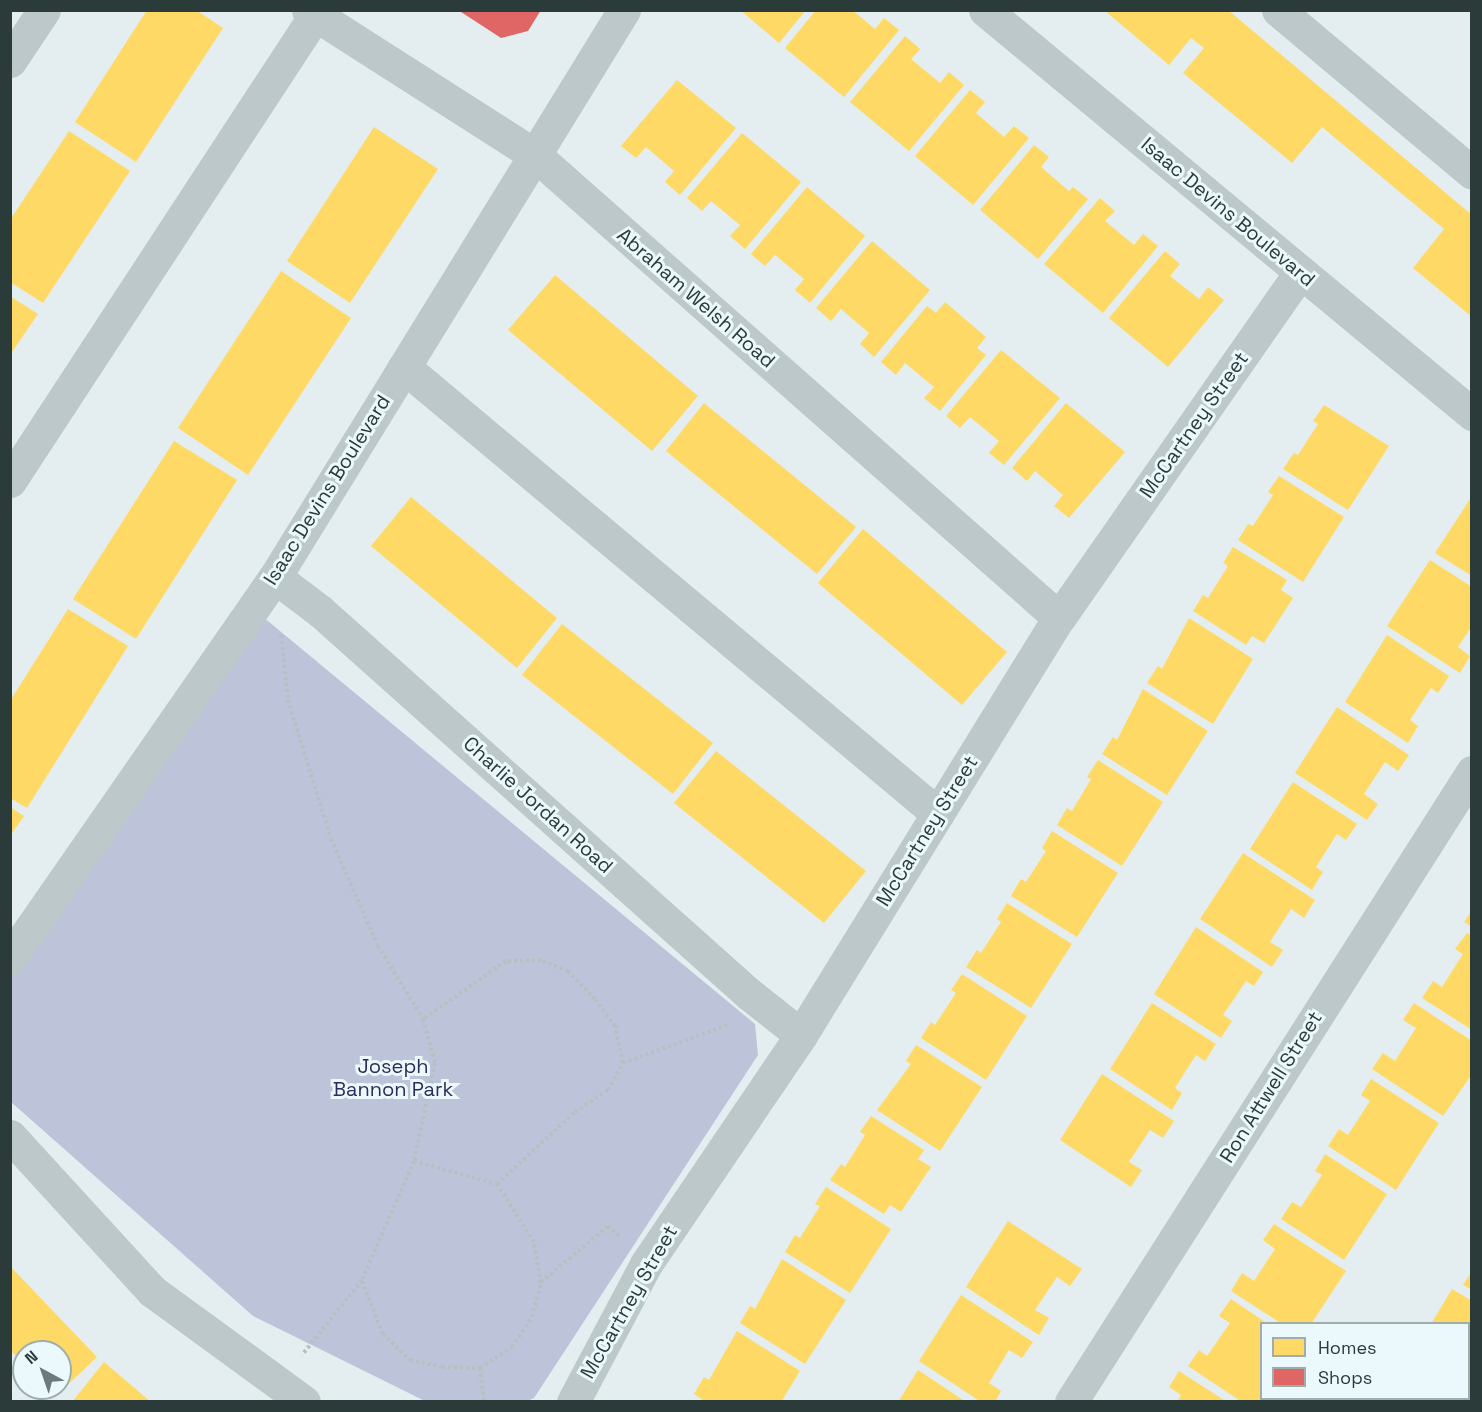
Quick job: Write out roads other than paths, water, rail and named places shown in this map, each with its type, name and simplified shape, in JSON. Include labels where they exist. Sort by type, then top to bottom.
[{"type":"street","points":[[10,61],[44,10]]},
{"type":"street","name":"Isaac Devins Boulevard","points":[[10,958],[275,577],[624,10]]},
{"type":"street","name":"Isaac Devins Boulevard","points":[[986,10],[1472,414]]},
{"type":"street","points":[[1278,10],[1472,173]]},
{"type":"street","points":[[10,480],[311,13]]},
{"type":"street","name":"Abraham Welsh Road","points":[[311,13],[535,155],[1059,618]]},
{"type":"street","name":"McCartney Street","points":[[573,1401],[646,1263],[801,1035],[1059,618],[1300,272]]},
{"type":"street","points":[[404,367],[938,814]]},
{"type":"street","name":"Charlie Jordan Road","points":[[275,577],[320,611],[769,1010],[801,1035]]},
{"type":"street","name":"Ron Attwell Street","points":[[1071,1401],[1472,772]]},
{"type":"street","points":[[10,1136],[152,1291],[304,1401]]},
{"type":"park label","name":"Joseph Bannon Park","points":[[393,1078]]}]
